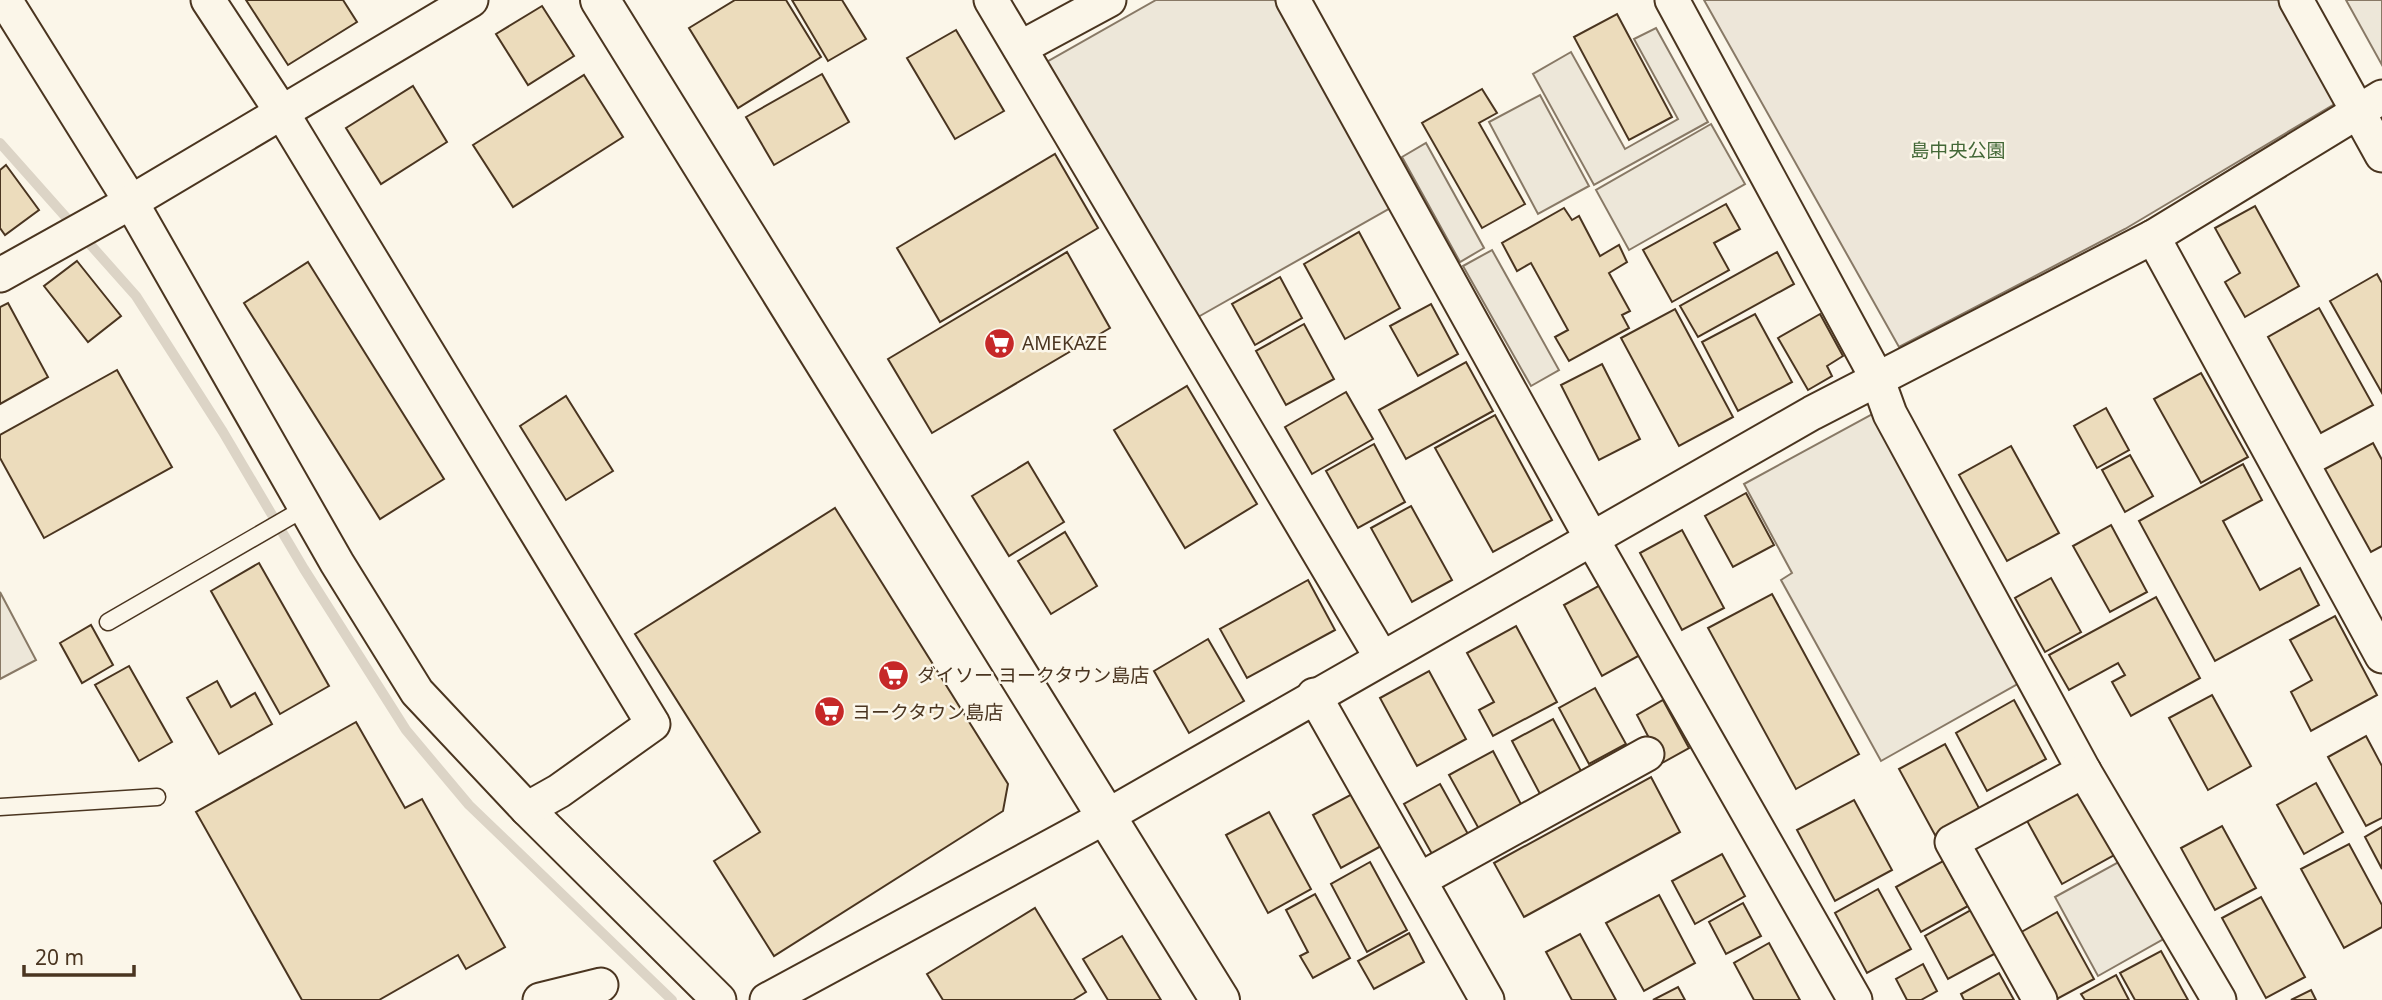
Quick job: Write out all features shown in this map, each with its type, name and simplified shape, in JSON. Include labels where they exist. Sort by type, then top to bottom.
[{"type":"street","points":[[208,0],[281,111],[653,724],[559,791],[527,808]]},
{"type":"street","points":[[0,275],[131,202],[471,0]]},
{"type":"street","points":[[600,0],[1220,1000]]},
{"type":"street","points":[[991,0],[1381,657]]},
{"type":"street","points":[[1020,48],[1109,0]]},
{"type":"street","points":[[1293,0],[1593,541],[1855,1000]]},
{"type":"street","points":[[1672,0],[1877,378],[1890,414],[2084,771],[2219,1000]]},
{"type":"street","points":[[2296,0],[2370,104],[2382,155]]},
{"type":"street","points":[[4,3],[131,202],[305,508],[417,692],[527,808],[719,1000]]},
{"type":"street","points":[[768,1000],[1107,816],[1314,695],[1593,541],[1877,378],[2153,237],[2370,104]]},
{"type":"street","points":[[2153,237],[2382,656]]},
{"type":"street","points":[[1314,695],[1421,879],[1487,1000]]},
{"type":"street","points":[[1421,879],[1647,754]]},
{"type":"street","points":[[2040,1000],[1952,842],[2084,771]]},
{"type":"street","points":[[540,1000],[601,985]]},
{"type":"lane","points":[[108,622],[305,508]]},
{"type":"lane","points":[[0,807],[158,797]]},
{"type":"green space","name":"島中央公園","points":[[1704,0],[2281,0],[2338,102],[2125,229],[1899,347]]},
{"type":"shaded area","points":[[1156,0],[1275,0],[1392,207],[1191,321],[1045,63]]},
{"type":"shaded area","points":[[2346,0],[2382,0],[2382,65]]},
{"type":"shaded area","points":[[1656,28],[1708,122],[1594,185],[1533,74],[1571,52],[1625,149],[1678,119],[1634,39]]},
{"type":"shaded area","points":[[1540,95],[1589,186],[1538,214],[1489,122]]},
{"type":"shaded area","points":[[1711,124],[1745,184],[1629,250],[1596,190]]},
{"type":"shaded area","points":[[1426,143],[1484,248],[1460,262],[1402,157]]},
{"type":"shaded area","points":[[1492,250],[1559,370],[1531,386],[1463,266]]},
{"type":"shaded area","points":[[1876,412],[2021,682],[1881,761],[1781,580],[1792,573],[1744,484]]},
{"type":"shaded area","points":[[0,592],[36,660],[0,679]]},
{"type":"shaded area","points":[[2124,859],[2167,937],[2098,976],[2055,897]]},
{"type":"building","points":[[246,0],[343,0],[357,22],[288,65]]},
{"type":"building","points":[[735,0],[786,0],[821,57],[738,108],[689,28]]},
{"type":"building","points":[[792,0],[842,0],[866,39],[828,61]]},
{"type":"building","points":[[542,6],[574,56],[528,85],[496,34]]},
{"type":"building","points":[[1617,14],[1672,117],[1629,140],[1574,37]]},
{"type":"building","points":[[956,30],[1004,111],[955,139],[907,58]]},
{"type":"building","points":[[822,74],[849,122],[774,165],[746,117]]},
{"type":"building","points":[[584,75],[623,137],[513,207],[473,145]]},
{"type":"building","points":[[413,86],[447,142],[381,184],[346,128]]},
{"type":"building","points":[[1482,89],[1497,113],[1479,123],[1525,204],[1482,228],[1422,123]]},
{"type":"building","points":[[1055,154],[1098,228],[940,322],[897,248]]},
{"type":"building","points":[[6,165],[39,210],[5,235],[0,228],[0,170]]},
{"type":"building","points":[[1726,204],[1740,229],[1714,243],[1729,270],[1672,302],[1643,250]]},
{"type":"building","points":[[2255,206],[2299,286],[2245,317],[2225,282],[2240,273],[2215,228]]},
{"type":"building","points":[[1564,208],[1572,220],[1579,216],[1600,256],[1619,245],[1627,262],[1609,273],[1630,311],[1622,315],[1629,328],[1569,361],[1555,337],[1568,330],[1531,263],[1517,271],[1502,243]]},
{"type":"building","points":[[1359,232],[1400,308],[1345,339],[1304,264]]},
{"type":"building","name":"AMEKAZE","points":[[1067,252],[1110,328],[932,433],[888,359]]},
{"type":"building","points":[[1777,252],[1794,284],[1698,337],[1680,306]]},
{"type":"building","points":[[77,261],[121,316],[88,342],[44,286]]},
{"type":"building","points":[[308,262],[444,479],[380,519],[244,303]]},
{"type":"building","points":[[2377,274],[2382,283],[2382,393],[2330,301]]},
{"type":"building","points":[[1280,277],[1302,318],[1255,345],[1232,304]]},
{"type":"building","points":[[8,303],[48,377],[0,404],[0,307]]},
{"type":"building","points":[[1431,304],[1458,354],[1418,376],[1390,326]]},
{"type":"building","points":[[2319,308],[2373,405],[2321,433],[2268,337]]},
{"type":"building","points":[[1675,309],[1733,417],[1679,446],[1621,338]]},
{"type":"building","points":[[1755,314],[1792,382],[1738,411],[1702,342]]},
{"type":"building","points":[[1820,314],[1843,356],[1827,366],[1832,376],[1808,390],[1778,338]]},
{"type":"building","points":[[1304,324],[1334,379],[1286,405],[1256,351]]},
{"type":"building","points":[[1466,362],[1493,411],[1406,459],[1379,410]]},
{"type":"building","points":[[1602,364],[1640,439],[1599,460],[1561,385]]},
{"type":"building","points":[[117,370],[172,467],[44,538],[0,458],[0,435]]},
{"type":"building","points":[[2201,373],[2248,457],[2201,483],[2154,399]]},
{"type":"building","points":[[1187,386],[1257,504],[1185,548],[1114,430]]},
{"type":"building","points":[[1346,392],[1373,439],[1312,474],[1285,427]]},
{"type":"building","points":[[566,396],[613,471],[566,500],[520,426]]},
{"type":"building","points":[[2106,408],[2129,450],[2097,468],[2074,426]]},
{"type":"building","points":[[1495,415],[1552,520],[1493,552],[1435,448]]},
{"type":"building","points":[[2373,443],[2382,460],[2382,546],[2371,552],[2325,469]]},
{"type":"building","points":[[1374,444],[1405,502],[1358,528],[1326,471]]},
{"type":"building","points":[[2011,446],[2059,533],[2007,561],[1959,475]]},
{"type":"building","points":[[2130,455],[2153,496],[2125,512],[2102,470]]},
{"type":"building","points":[[1028,462],[1064,522],[1009,556],[972,496]]},
{"type":"building","points":[[2243,464],[2262,500],[2223,521],[2260,590],[2300,568],[2319,605],[2215,661],[2139,521]]},
{"type":"building","points":[[1746,493],[1774,545],[1733,567],[1705,516]]},
{"type":"building","points":[[1411,506],[1452,580],[1412,602],[1371,528]]},
{"type":"building","points":[[835,508],[1008,784],[1003,811],[774,956],[714,861],[760,832],[635,634]]},
{"type":"building","points":[[2111,525],[2147,592],[2110,612],[2073,546]]},
{"type":"building","points":[[1682,530],[1724,608],[1682,630],[1640,553]]},
{"type":"building","points":[[1065,532],[1097,586],[1051,614],[1018,561]]},
{"type":"building","points":[[259,563],[329,686],[280,714],[211,591]]},
{"type":"building","points":[[2051,578],[2081,632],[2045,652],[2015,598]]},
{"type":"building","points":[[1308,580],[1335,630],[1247,678],[1220,629]]},
{"type":"building","points":[[1602,584],[1640,655],[1602,676],[1564,605]]},
{"type":"building","points":[[1772,594],[1859,754],[1796,789],[1708,628]]},
{"type":"building","points":[[2156,597],[2200,678],[2131,716],[2112,682],[2125,675],[2118,663],[2069,690],[2049,655]]},
{"type":"building","points":[[2335,616],[2377,695],[2311,731],[2291,692],[2312,680],[2290,640]]},
{"type":"building","points":[[91,625],[113,665],[82,683],[60,643]]},
{"type":"building","points":[[1516,626],[1557,702],[1493,736],[1479,710],[1494,702],[1467,653]]},
{"type":"building","points":[[1208,639],[1244,701],[1189,733],[1154,671]]},
{"type":"building","points":[[129,666],[172,742],[139,761],[95,685]]},
{"type":"building","points":[[1429,671],[1466,739],[1417,766],[1380,698]]},
{"type":"building","points":[[217,681],[231,707],[255,693],[272,724],[219,754],[187,698]]},
{"type":"building","points":[[1595,688],[1626,744],[1589,764],[1559,708]]},
{"type":"building","points":[[2212,695],[2251,766],[2208,790],[2169,718]]},
{"type":"building","points":[[1663,700],[1689,748],[1662,763],[1637,715]]},
{"type":"building","points":[[2014,700],[2046,759],[1987,791],[1956,733]]},
{"type":"building","points":[[1553,719],[1581,771],[1540,794],[1512,741]]},
{"type":"building","points":[[356,722],[405,808],[422,799],[505,947],[466,969],[458,955],[379,1000],[302,1000],[196,812]]},
{"type":"building","points":[[2366,736],[2382,766],[2382,818],[2366,826],[2328,757]]},
{"type":"building","points":[[1945,744],[1980,810],[1935,835],[1899,769]]},
{"type":"building","points":[[1493,751],[1522,806],[1479,829],[1449,775]]},
{"type":"building","points":[[1651,777],[1680,832],[1524,917],[1494,863]]},
{"type":"building","points":[[2316,783],[2343,832],[2304,854],[2277,805]]},
{"type":"building","points":[[1440,784],[1468,834],[1432,854],[1404,804]]},
{"type":"building","points":[[2081,789],[2116,854],[2062,884],[2026,819]]},
{"type":"building","points":[[1354,793],[1383,845],[1341,868],[1313,815]]},
{"type":"building","points":[[1854,800],[1892,870],[1835,901],[1797,830]]},
{"type":"building","points":[[1269,812],[1311,889],[1268,913],[1226,835]]},
{"type":"building","points":[[2222,826],[2256,888],[2215,910],[2181,848]]},
{"type":"building","points":[[2382,827],[2382,869],[2365,837]]},
{"type":"building","points":[[2349,844],[2382,905],[2382,927],[2344,948],[2301,869]]},
{"type":"building","points":[[1722,854],[1745,896],[1695,924],[1672,881]]},
{"type":"building","points":[[1943,861],[1968,906],[1921,932],[1896,887]]},
{"type":"building","points":[[1370,862],[1407,930],[1367,952],[1331,884]]},
{"type":"building","points":[[1878,889],[1911,949],[1867,973],[1835,913]]},
{"type":"building","points":[[1315,894],[1350,958],[1313,978],[1300,956],[1308,952],[1286,910]]},
{"type":"building","points":[[1659,895],[1695,963],[1644,991],[1606,923]]},
{"type":"building","points":[[2261,897],[2305,977],[2266,998],[2222,918]]},
{"type":"building","points":[[1743,903],[1761,936],[1726,954],[1709,922]]},
{"type":"building","points":[[1035,908],[1086,992],[1073,1000],[943,1000],[927,974]]},
{"type":"building","points":[[1973,909],[1996,953],[1948,979],[1925,936]]},
{"type":"building","points":[[2057,912],[2094,979],[2055,1000],[2016,935]]},
{"type":"building","points":[[1409,933],[1424,962],[1374,989],[1358,961]]},
{"type":"building","points":[[1580,934],[1616,1000],[1572,1000],[1546,952]]},
{"type":"building","points":[[1122,936],[1161,1000],[1108,1000],[1083,959]]},
{"type":"building","points":[[1769,943],[1800,1000],[1754,1000],[1734,963]]},
{"type":"building","points":[[2161,951],[2188,1000],[2135,1000],[2120,973]]},
{"type":"building","points":[[1923,964],[1937,991],[1921,1000],[1907,1000],[1896,979]]},
{"type":"building","points":[[1999,973],[2014,1000],[1964,1000],[1961,994]]},
{"type":"building","points":[[2116,975],[2129,1000],[2085,1000],[2081,994]]},
{"type":"building","points":[[1678,987],[1685,1000],[1653,1000]]},
{"type":"building","points":[[2311,990],[2316,1000],[2291,1000]]},
{"type":"waterway","points":[[0,143],[136,296],[406,730],[469,805],[672,1000]]},
{"type":"place","name":"AMEKAZE","points":[[999,343]]},
{"type":"place","name":"ダイソー ヨークタウン島店","points":[[894,675]]},
{"type":"place","name":"ヨークタウン島店","points":[[829,712]]}]
